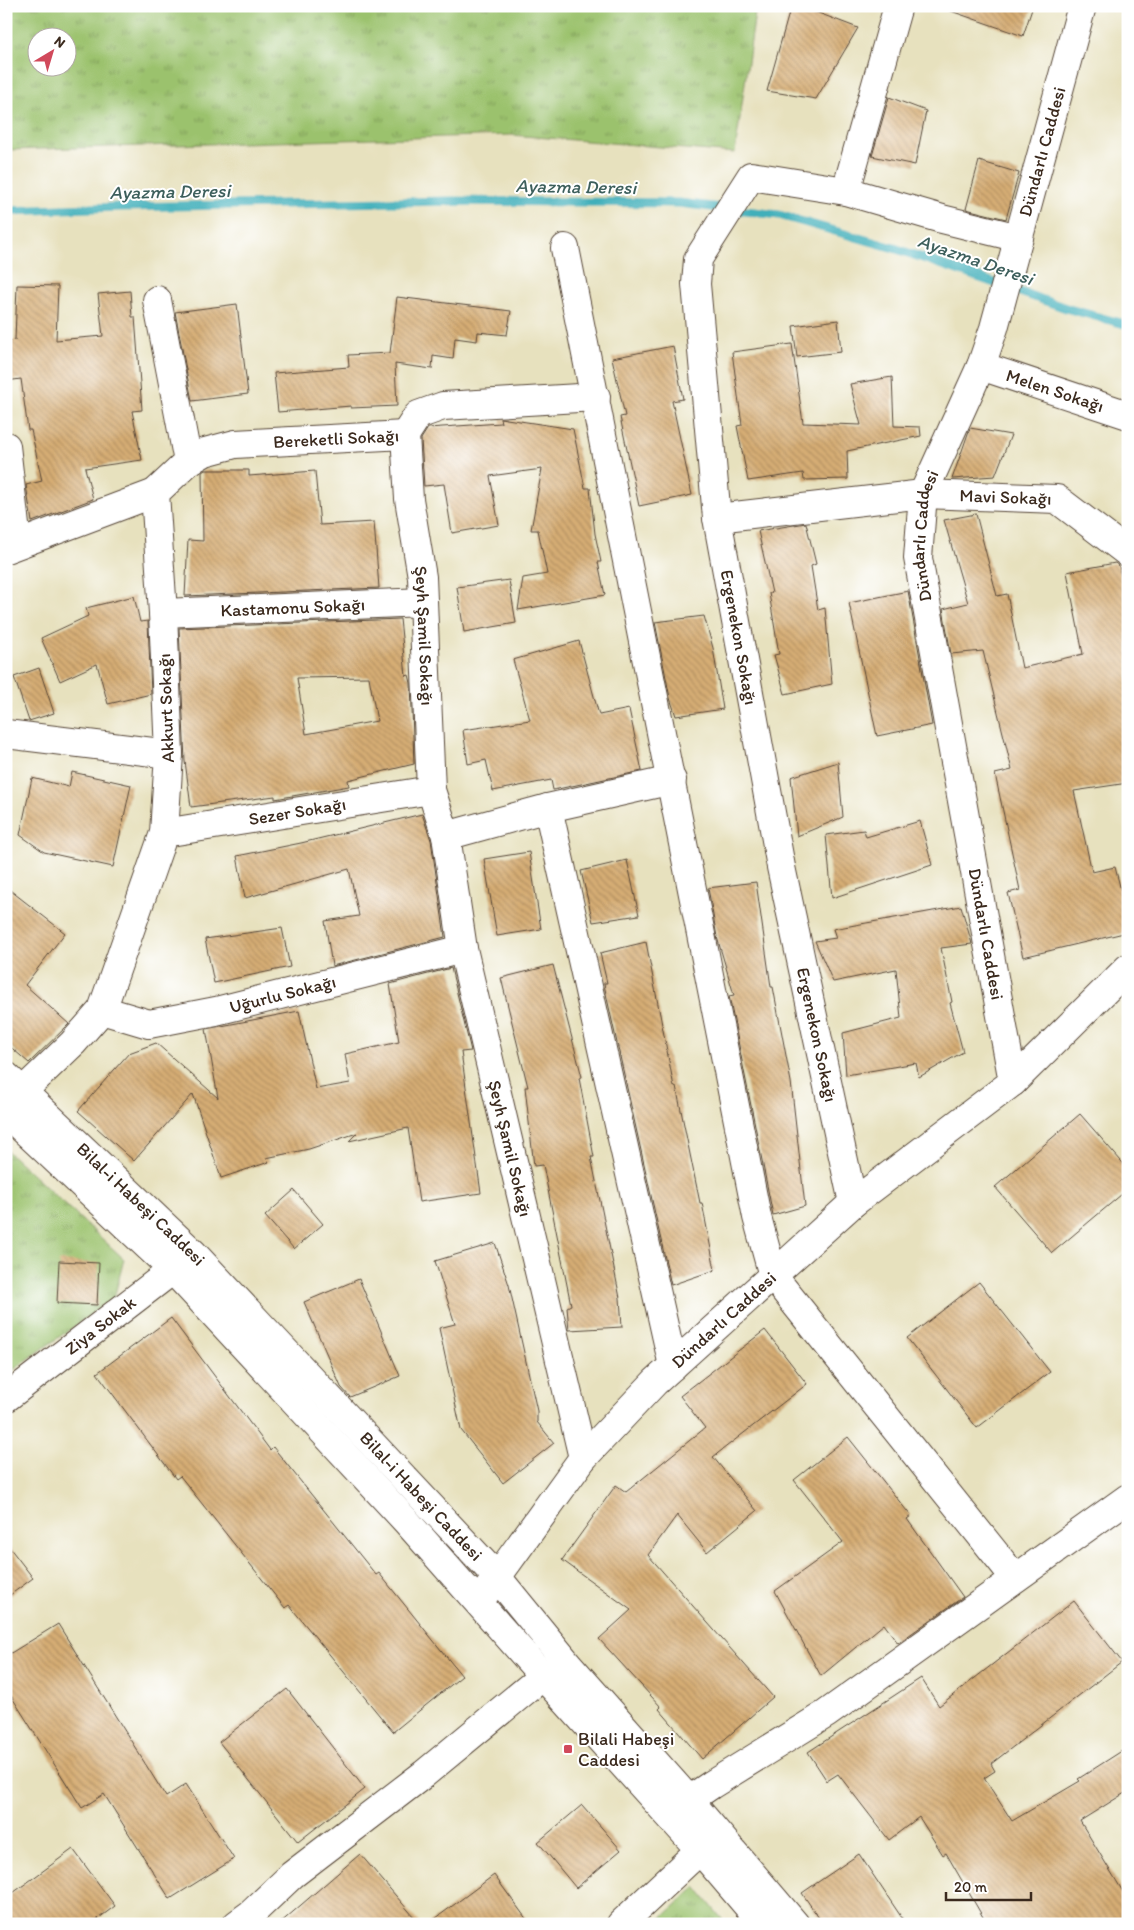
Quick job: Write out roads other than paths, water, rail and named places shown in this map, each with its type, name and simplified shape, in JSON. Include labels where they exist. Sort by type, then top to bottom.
[{"type":"street","points":[[846,191],[898,6]]},
{"type":"street","name":"Dündarlı Caddesi","points":[[1013,1082],[918,558],[923,494],[981,366],[1019,238],[1082,6]]},
{"type":"street","name":"Ergenekon Sokağı","points":[[854,1203],[781,867],[717,518],[696,284],[698,259],[751,176],[846,191],[942,219],[1019,238]]},
{"type":"street","points":[[565,248],[672,780],[757,1217],[773,1276],[1015,1578]]},
{"type":"street","points":[[6,446],[12,546],[155,493],[188,462],[157,300]]},
{"type":"street","name":"Melen Sokağı","points":[[981,366],[1128,415]]},
{"type":"street","name":"Bereketli Sokağı","points":[[188,462],[205,452],[235,444],[405,435],[418,415],[444,406],[596,398]]},
{"type":"street","name":"Şeyh Şamil Sokağı","points":[[405,435],[409,499],[422,577],[432,790],[446,836],[463,949],[583,1458]]},
{"type":"street","name":"Akkurt Sokağı","points":[[14,1084],[73,1043],[102,1010],[164,833],[169,754],[163,613],[155,493]]},
{"type":"street","name":"Mavi Sokağı","points":[[717,518],[923,494],[1057,499],[1128,553]]},
{"type":"street","name":"Kastamonu Sokağı","points":[[163,613],[423,602]]},
{"type":"street","points":[[6,734],[169,754]]},
{"type":"street","points":[[446,836],[548,808],[672,780]]},
{"type":"street","name":"Sezer Sokağı","points":[[164,833],[432,790]]},
{"type":"street","points":[[548,808],[673,1366]]},
{"type":"street","name":"Uğurlu Sokağı","points":[[102,1010],[149,1024],[216,1011],[463,949]]},
{"type":"street","name":"Dündarlı Caddesi","points":[[479,1602],[583,1458],[655,1382],[854,1203],[1013,1082],[1128,968]]},
{"type":"street","name":"Bilal-i Habeşi Caddesi","points":[[14,1084],[6,1113],[183,1261],[298,1403],[479,1602],[543,1676],[710,1843],[795,1924]]},
{"type":"street","name":"Bilal-i Habeşi Caddesi","points":[[14,1084],[183,1261],[497,1577],[568,1664],[689,1800],[710,1843],[763,1924]]},
{"type":"street","name":"Ziya Sokak","points":[[6,1398],[183,1261]]},
{"type":"street","points":[[689,1800],[826,1714],[1128,1498]]},
{"type":"street","points":[[250,1920],[292,1875],[424,1774],[543,1676],[568,1664]]},
{"type":"street","points":[[621,1924],[710,1843]]},
{"type":"waterway","name":"Ayazma Deresi","points":[[6,211],[452,201],[679,203],[779,215],[894,248],[1069,309],[1128,325]]},
{"type":"place","name":"Bilali Habeşi Caddesi","points":[[568,1749]]}]
